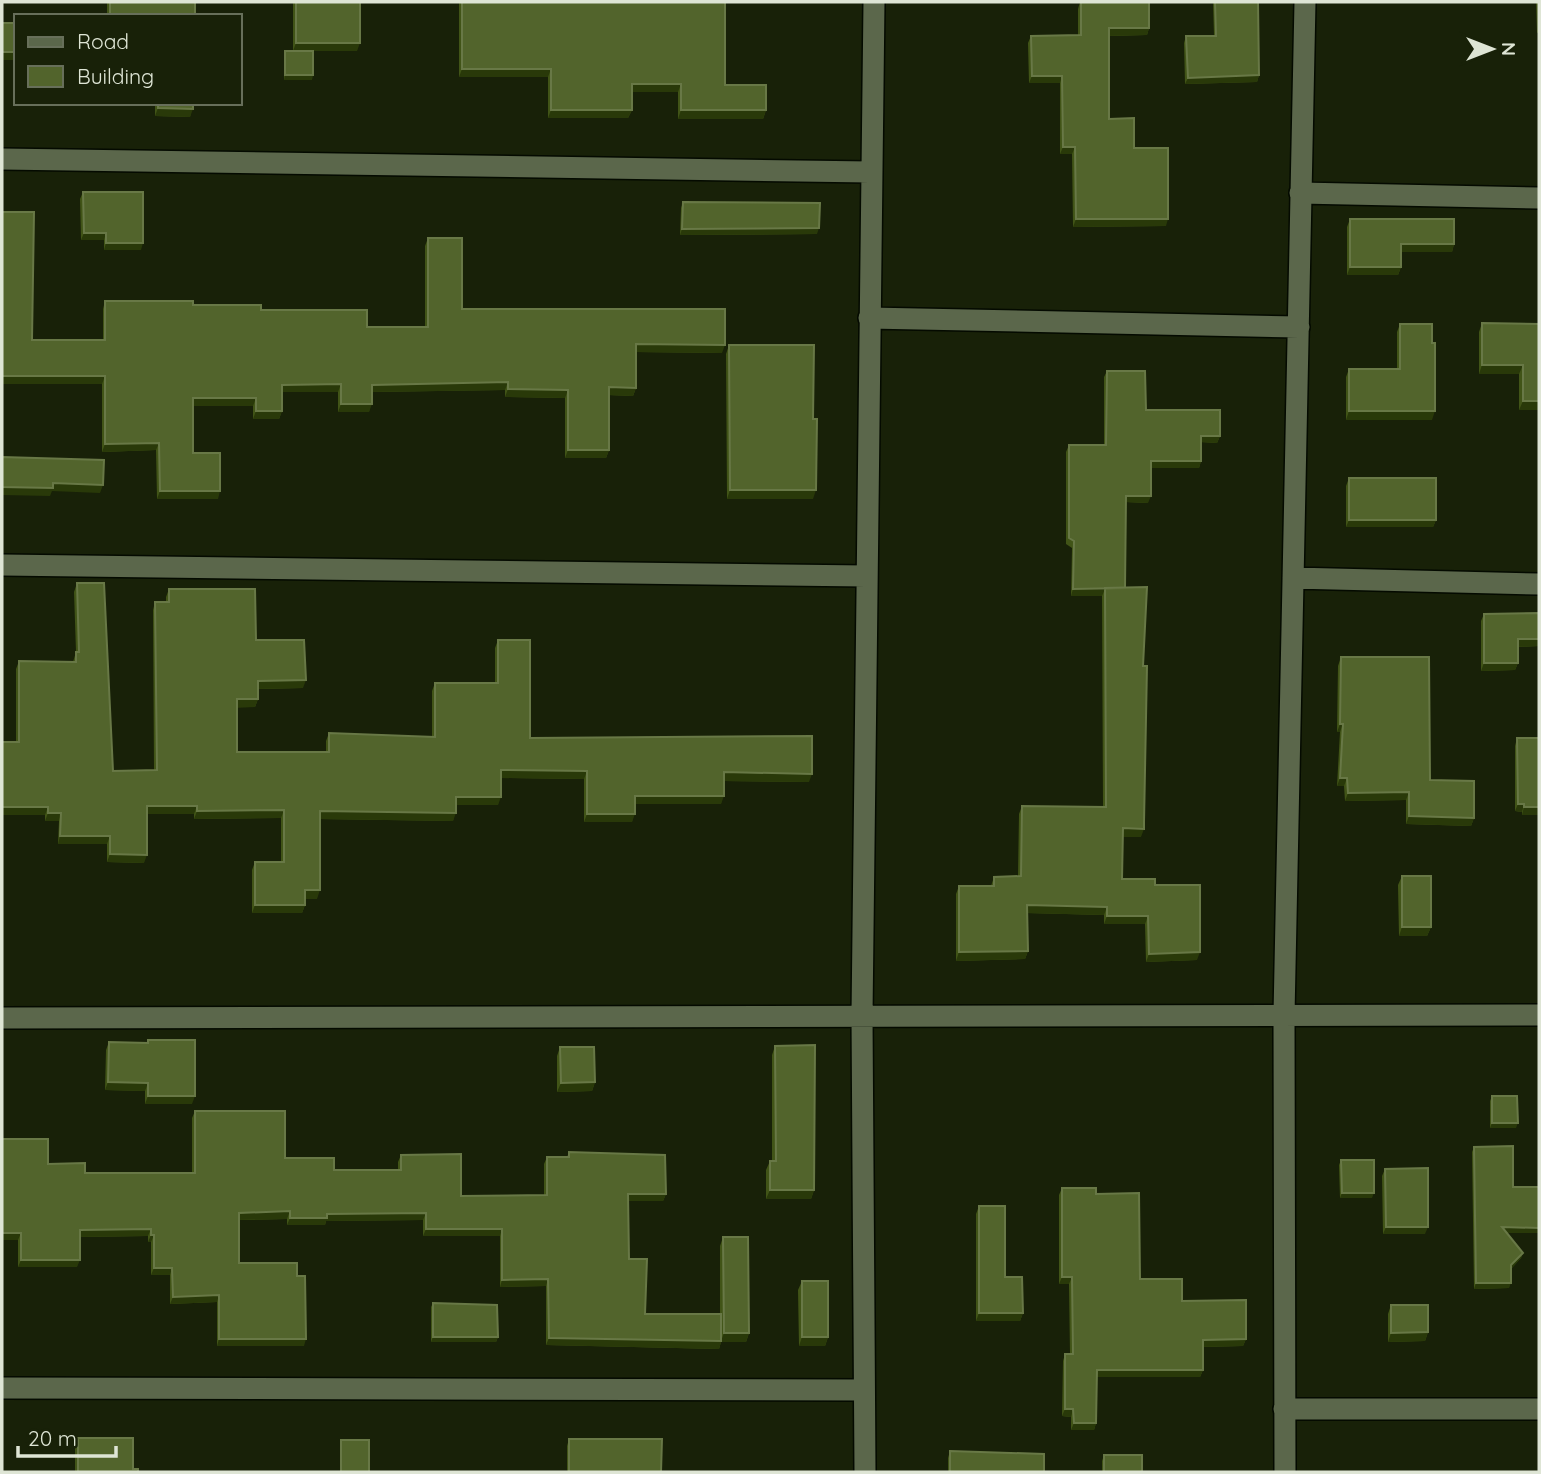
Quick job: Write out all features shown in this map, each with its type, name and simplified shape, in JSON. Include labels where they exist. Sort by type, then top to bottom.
[{"type":"street","points":[[865,1472],[862,1016],[874,2]]},
{"type":"street","points":[[1284,1472],[1284,1015],[1305,2]]},
{"type":"street","points":[[2,159],[870,172]]},
{"type":"street","points":[[1300,193],[1539,198]]},
{"type":"street","points":[[869,318],[1299,327]]},
{"type":"street","points":[[2,565],[866,576]]},
{"type":"street","points":[[1293,578],[1539,584]]},
{"type":"street","points":[[2,1018],[1539,1014]]},
{"type":"street","points":[[2,1388],[864,1390]]},
{"type":"street","points":[[1284,1409],[1539,1409]]},
{"type":"building","points":[[110,2],[195,2],[195,14],[110,14]]},
{"type":"building","points":[[296,2],[360,2],[360,43],[296,43]]},
{"type":"building","points":[[462,2],[725,2],[725,85],[766,85],[766,110],[681,110],[681,84],[632,84],[632,110],[551,110],[551,69],[462,69]]},
{"type":"building","points":[[1081,2],[1149,2],[1149,28],[1109,28],[1109,119],[1134,118],[1134,148],[1168,148],[1168,219],[1076,219],[1075,147],[1063,147],[1062,76],[1032,76],[1031,36],[1081,35]]},
{"type":"building","points":[[1215,2],[1258,2],[1259,75],[1188,78],[1186,36],[1216,36]]},
{"type":"building","points":[[2,23],[14,23],[14,52],[2,52]]},
{"type":"building","points":[[285,51],[313,51],[313,75],[285,75]]},
{"type":"building","points":[[158,105],[193,105],[193,109],[158,108]]},
{"type":"building","points":[[83,192],[143,192],[143,243],[106,243],[106,233],[84,233]]},
{"type":"building","points":[[683,202],[820,203],[819,228],[682,229]]},
{"type":"building","points":[[2,212],[34,212],[32,340],[105,340],[105,301],[193,301],[193,305],[261,305],[261,310],[367,310],[367,327],[428,327],[428,238],[462,238],[462,309],[725,309],[725,345],[636,344],[636,388],[609,387],[609,450],[568,450],[568,390],[508,389],[508,382],[372,385],[372,404],[341,404],[341,384],[282,385],[282,411],[256,411],[256,398],[193,398],[193,453],[220,453],[220,491],[160,491],[159,443],[105,444],[105,376],[2,376]]},
{"type":"building","points":[[1350,219],[1454,219],[1454,244],[1401,244],[1401,267],[1350,267]]},
{"type":"building","points":[[1482,323],[1539,324],[1539,401],[1523,401],[1523,365],[1482,365]]},
{"type":"building","points":[[1400,324],[1432,324],[1432,343],[1435,343],[1435,411],[1349,411],[1349,369],[1400,369]]},
{"type":"building","points":[[729,345],[814,345],[816,490],[730,490]]},
{"type":"building","points":[[1107,371],[1145,371],[1146,410],[1220,410],[1220,436],[1201,436],[1201,461],[1151,461],[1151,496],[1126,496],[1125,588],[1073,589],[1074,541],[1069,538],[1069,445],[1106,445]]},
{"type":"building","points":[[2,457],[104,460],[103,485],[53,483],[53,488],[2,487]]},
{"type":"building","points":[[1349,478],[1436,478],[1436,520],[1349,520]]},
{"type":"building","points":[[77,583],[104,583],[113,771],[157,770],[155,602],[169,602],[169,589],[255,589],[256,640],[304,640],[306,680],[258,681],[258,699],[237,699],[237,752],[329,752],[329,733],[435,737],[435,683],[498,683],[498,640],[530,640],[530,738],[812,736],[812,774],[724,772],[724,796],[635,796],[635,814],[587,814],[587,771],[501,770],[501,797],[456,797],[456,813],[320,811],[320,890],[305,890],[305,905],[255,905],[255,862],[284,862],[284,810],[197,811],[197,806],[147,806],[147,855],[110,854],[110,836],[60,836],[61,813],[48,813],[48,807],[2,807],[2,742],[19,742],[19,661],[76,662],[76,652],[79,652]]},
{"type":"building","points":[[1147,587],[1143,666],[1147,666],[1144,829],[1123,828],[1122,879],[1155,879],[1155,885],[1200,885],[1200,952],[1149,954],[1148,916],[1107,916],[1107,907],[1027,905],[1028,951],[959,952],[959,886],[994,886],[994,877],[1021,876],[1022,806],[1106,807],[1105,588]]},
{"type":"building","points":[[1539,613],[1539,639],[1518,639],[1518,663],[1484,663],[1484,614]]},
{"type":"building","points":[[1341,657],[1429,657],[1430,780],[1474,781],[1474,818],[1409,816],[1409,792],[1348,793],[1347,778],[1340,778],[1343,724],[1340,724]]},
{"type":"building","points":[[1517,738],[1539,738],[1539,807],[1524,807],[1524,804],[1518,804]]},
{"type":"building","points":[[1402,876],[1431,876],[1431,927],[1402,927]]},
{"type":"building","points":[[148,1040],[195,1040],[195,1096],[148,1096],[148,1083],[108,1082],[109,1042],[148,1043]]},
{"type":"building","points":[[815,1045],[814,1190],[770,1190],[770,1161],[776,1161],[775,1046]]},
{"type":"building","points":[[560,1047],[594,1047],[595,1082],[561,1083]]},
{"type":"building","points":[[1492,1096],[1517,1096],[1518,1123],[1492,1123]]},
{"type":"building","points":[[195,1111],[285,1111],[285,1158],[334,1158],[334,1170],[401,1170],[401,1155],[461,1154],[461,1196],[547,1195],[547,1157],[569,1157],[569,1152],[665,1155],[666,1194],[628,1194],[629,1259],[647,1259],[645,1314],[721,1314],[721,1341],[549,1338],[548,1279],[502,1280],[502,1229],[426,1229],[426,1213],[327,1214],[327,1218],[290,1218],[290,1211],[239,1213],[239,1263],[297,1263],[297,1276],[305,1276],[306,1339],[219,1339],[219,1295],[173,1297],[172,1268],[154,1268],[154,1235],[151,1235],[151,1229],[80,1230],[80,1260],[21,1260],[21,1233],[2,1233],[2,1139],[48,1139],[48,1164],[85,1163],[85,1173],[195,1173]]},
{"type":"building","points":[[1513,1146],[1513,1187],[1539,1187],[1539,1228],[1502,1227],[1523,1253],[1511,1265],[1511,1283],[1476,1283],[1474,1147]]},
{"type":"building","points":[[1341,1160],[1374,1160],[1374,1193],[1342,1193]]},
{"type":"building","points":[[1428,1168],[1428,1227],[1386,1227],[1385,1169]]},
{"type":"building","points":[[1062,1188],[1096,1188],[1096,1194],[1139,1193],[1140,1279],[1182,1279],[1182,1301],[1246,1300],[1246,1339],[1203,1340],[1203,1370],[1097,1370],[1096,1423],[1074,1423],[1073,1409],[1065,1409],[1065,1354],[1073,1354],[1072,1277],[1062,1277]]},
{"type":"building","points":[[979,1206],[1005,1206],[1005,1277],[1022,1277],[1023,1313],[979,1313]]},
{"type":"building","points":[[723,1237],[748,1237],[749,1333],[724,1333]]},
{"type":"building","points":[[802,1281],[828,1281],[828,1337],[802,1337]]},
{"type":"building","points":[[433,1303],[497,1305],[498,1337],[433,1337]]},
{"type":"building","points":[[1391,1305],[1428,1305],[1428,1332],[1391,1333]]},
{"type":"building","points":[[78,1438],[133,1438],[133,1469],[138,1469],[138,1472],[78,1472]]},
{"type":"building","points":[[569,1439],[662,1439],[661,1472],[569,1472]]},
{"type":"building","points":[[341,1440],[369,1440],[369,1472],[341,1472]]},
{"type":"building","points":[[950,1451],[1044,1454],[1044,1472],[950,1472]]},
{"type":"building","points":[[1104,1455],[1142,1455],[1142,1472],[1104,1472]]}]
